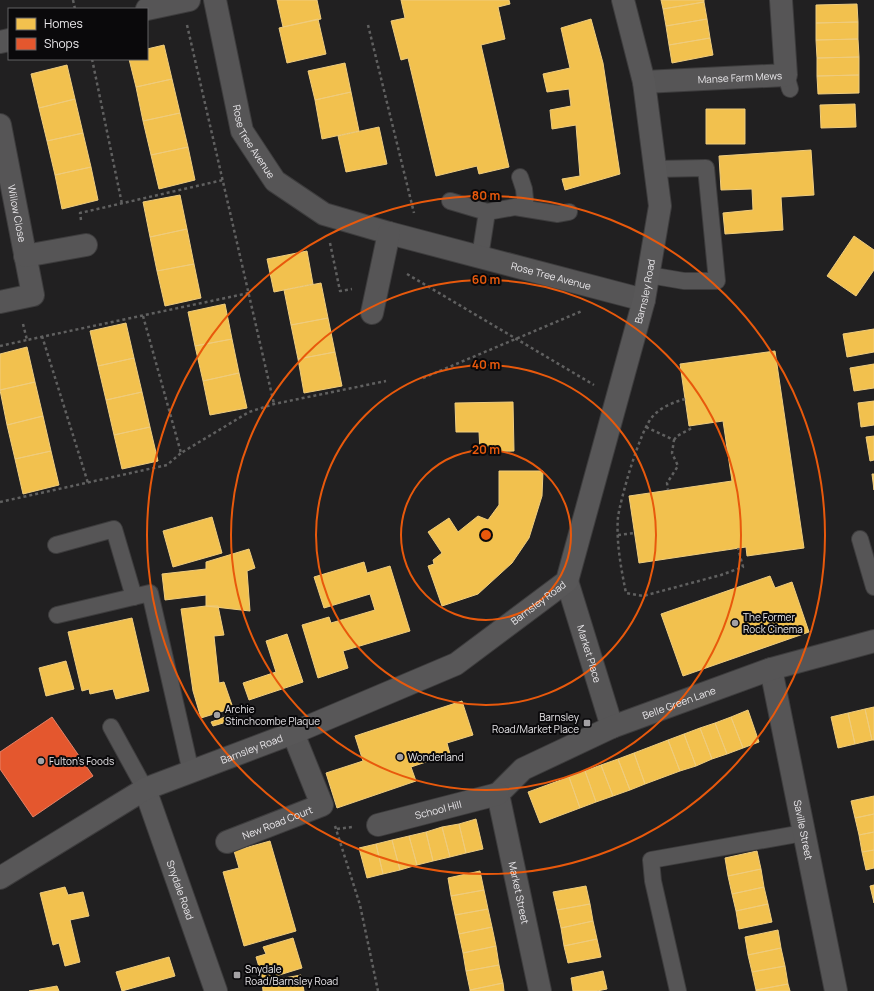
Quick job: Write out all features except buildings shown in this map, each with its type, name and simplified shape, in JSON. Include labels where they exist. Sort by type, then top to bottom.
[{"type":"street","name":"Rose Tree Avenue","points":[[214,0],[242,130],[275,181],[324,214],[389,233],[644,300]]},
{"type":"street","name":"Barnsley Road","points":[[0,878],[145,789],[293,733],[456,664],[567,580],[644,300],[660,206],[644,82],[623,0]]},
{"type":"street","name":"Manse Farm Mews","points":[[644,82],[788,82],[781,0]]},
{"type":"street","points":[[148,9],[186,1]]},
{"type":"street","name":"Willow Close","points":[[0,125],[33,295],[9,300]]},
{"type":"street","points":[[372,313],[389,233]]},
{"type":"street","name":"Willow Close","points":[[25,256],[86,245]]},
{"type":"street","name":"Market Place","points":[[567,580],[612,727]]},
{"type":"street","name":"Belle Green Lane","points":[[498,794],[523,769],[612,727],[771,669],[874,641]]},
{"type":"street","name":"Saville Street","points":[[771,669],[836,991]]},
{"type":"street","name":"New Road Court","points":[[227,842],[322,805],[293,733]]},
{"type":"street","name":"Snydale Road","points":[[145,789],[216,991]]},
{"type":"street","name":"School Hill","points":[[378,825],[498,794]]},
{"type":"street","name":"Market Street","points":[[498,794],[540,991]]},
{"type":"lane","points":[[649,276],[684,281],[717,281],[706,168],[655,169]]},
{"type":"lane","points":[[520,177],[524,189],[526,209]]},
{"type":"lane","points":[[450,201],[487,212],[515,206],[558,214],[569,212]]},
{"type":"lane","points":[[480,257],[487,212]]},
{"type":"lane","points":[[56,545],[114,529],[134,597]]},
{"type":"lane","points":[[860,539],[874,587]]},
{"type":"lane","points":[[57,614],[150,593],[191,772]]},
{"type":"lane","points":[[111,727],[145,789]]},
{"type":"lane","points":[[678,991],[653,881],[651,860],[803,833]]},
{"type":"path","points":[[186,1],[223,180],[274,404]]},
{"type":"path","points":[[368,25],[421,241]]},
{"type":"path","points":[[92,60],[122,204]]},
{"type":"path","points":[[86,245],[80,213],[223,180]]},
{"type":"path","points":[[332,216],[330,245],[340,291],[378,283]]},
{"type":"path","points":[[383,260],[616,399]]},
{"type":"path","points":[[0,346],[249,293]]},
{"type":"path","points":[[9,300],[26,340]]},
{"type":"path","points":[[423,378],[587,309]]},
{"type":"path","points":[[143,316],[181,453]]},
{"type":"path","points":[[42,336],[88,483]]},
{"type":"path","points":[[0,502],[167,465],[181,453],[249,412],[274,404],[386,381]]},
{"type":"path","points":[[685,399],[675,402],[657,412],[646,427],[624,493],[618,516],[618,535],[619,552],[626,593],[643,596],[722,575],[743,567],[738,548]]},
{"type":"path","points":[[646,427],[674,440]]},
{"type":"path","points":[[668,490],[667,483],[678,466],[672,453],[674,440],[677,436],[692,428]]},
{"type":"path","points":[[618,535],[635,533]]},
{"type":"path","points":[[322,805],[337,829],[360,905],[378,991]]},
{"type":"place","name":"The Former Rock Cinema","points":[[735,623]]},
{"type":"place","name":"Archie Stinchcombe Plaque","points":[[217,715]]},
{"type":"place","name":"Barnsley Road/Market Place","points":[[587,723]]},
{"type":"place","name":"Wonderland","points":[[400,757]]},
{"type":"place","name":"Fulton's Foods","points":[[41,761]]},
{"type":"place","name":"Snydale Road/Barnsley Road","points":[[237,975]]}]
